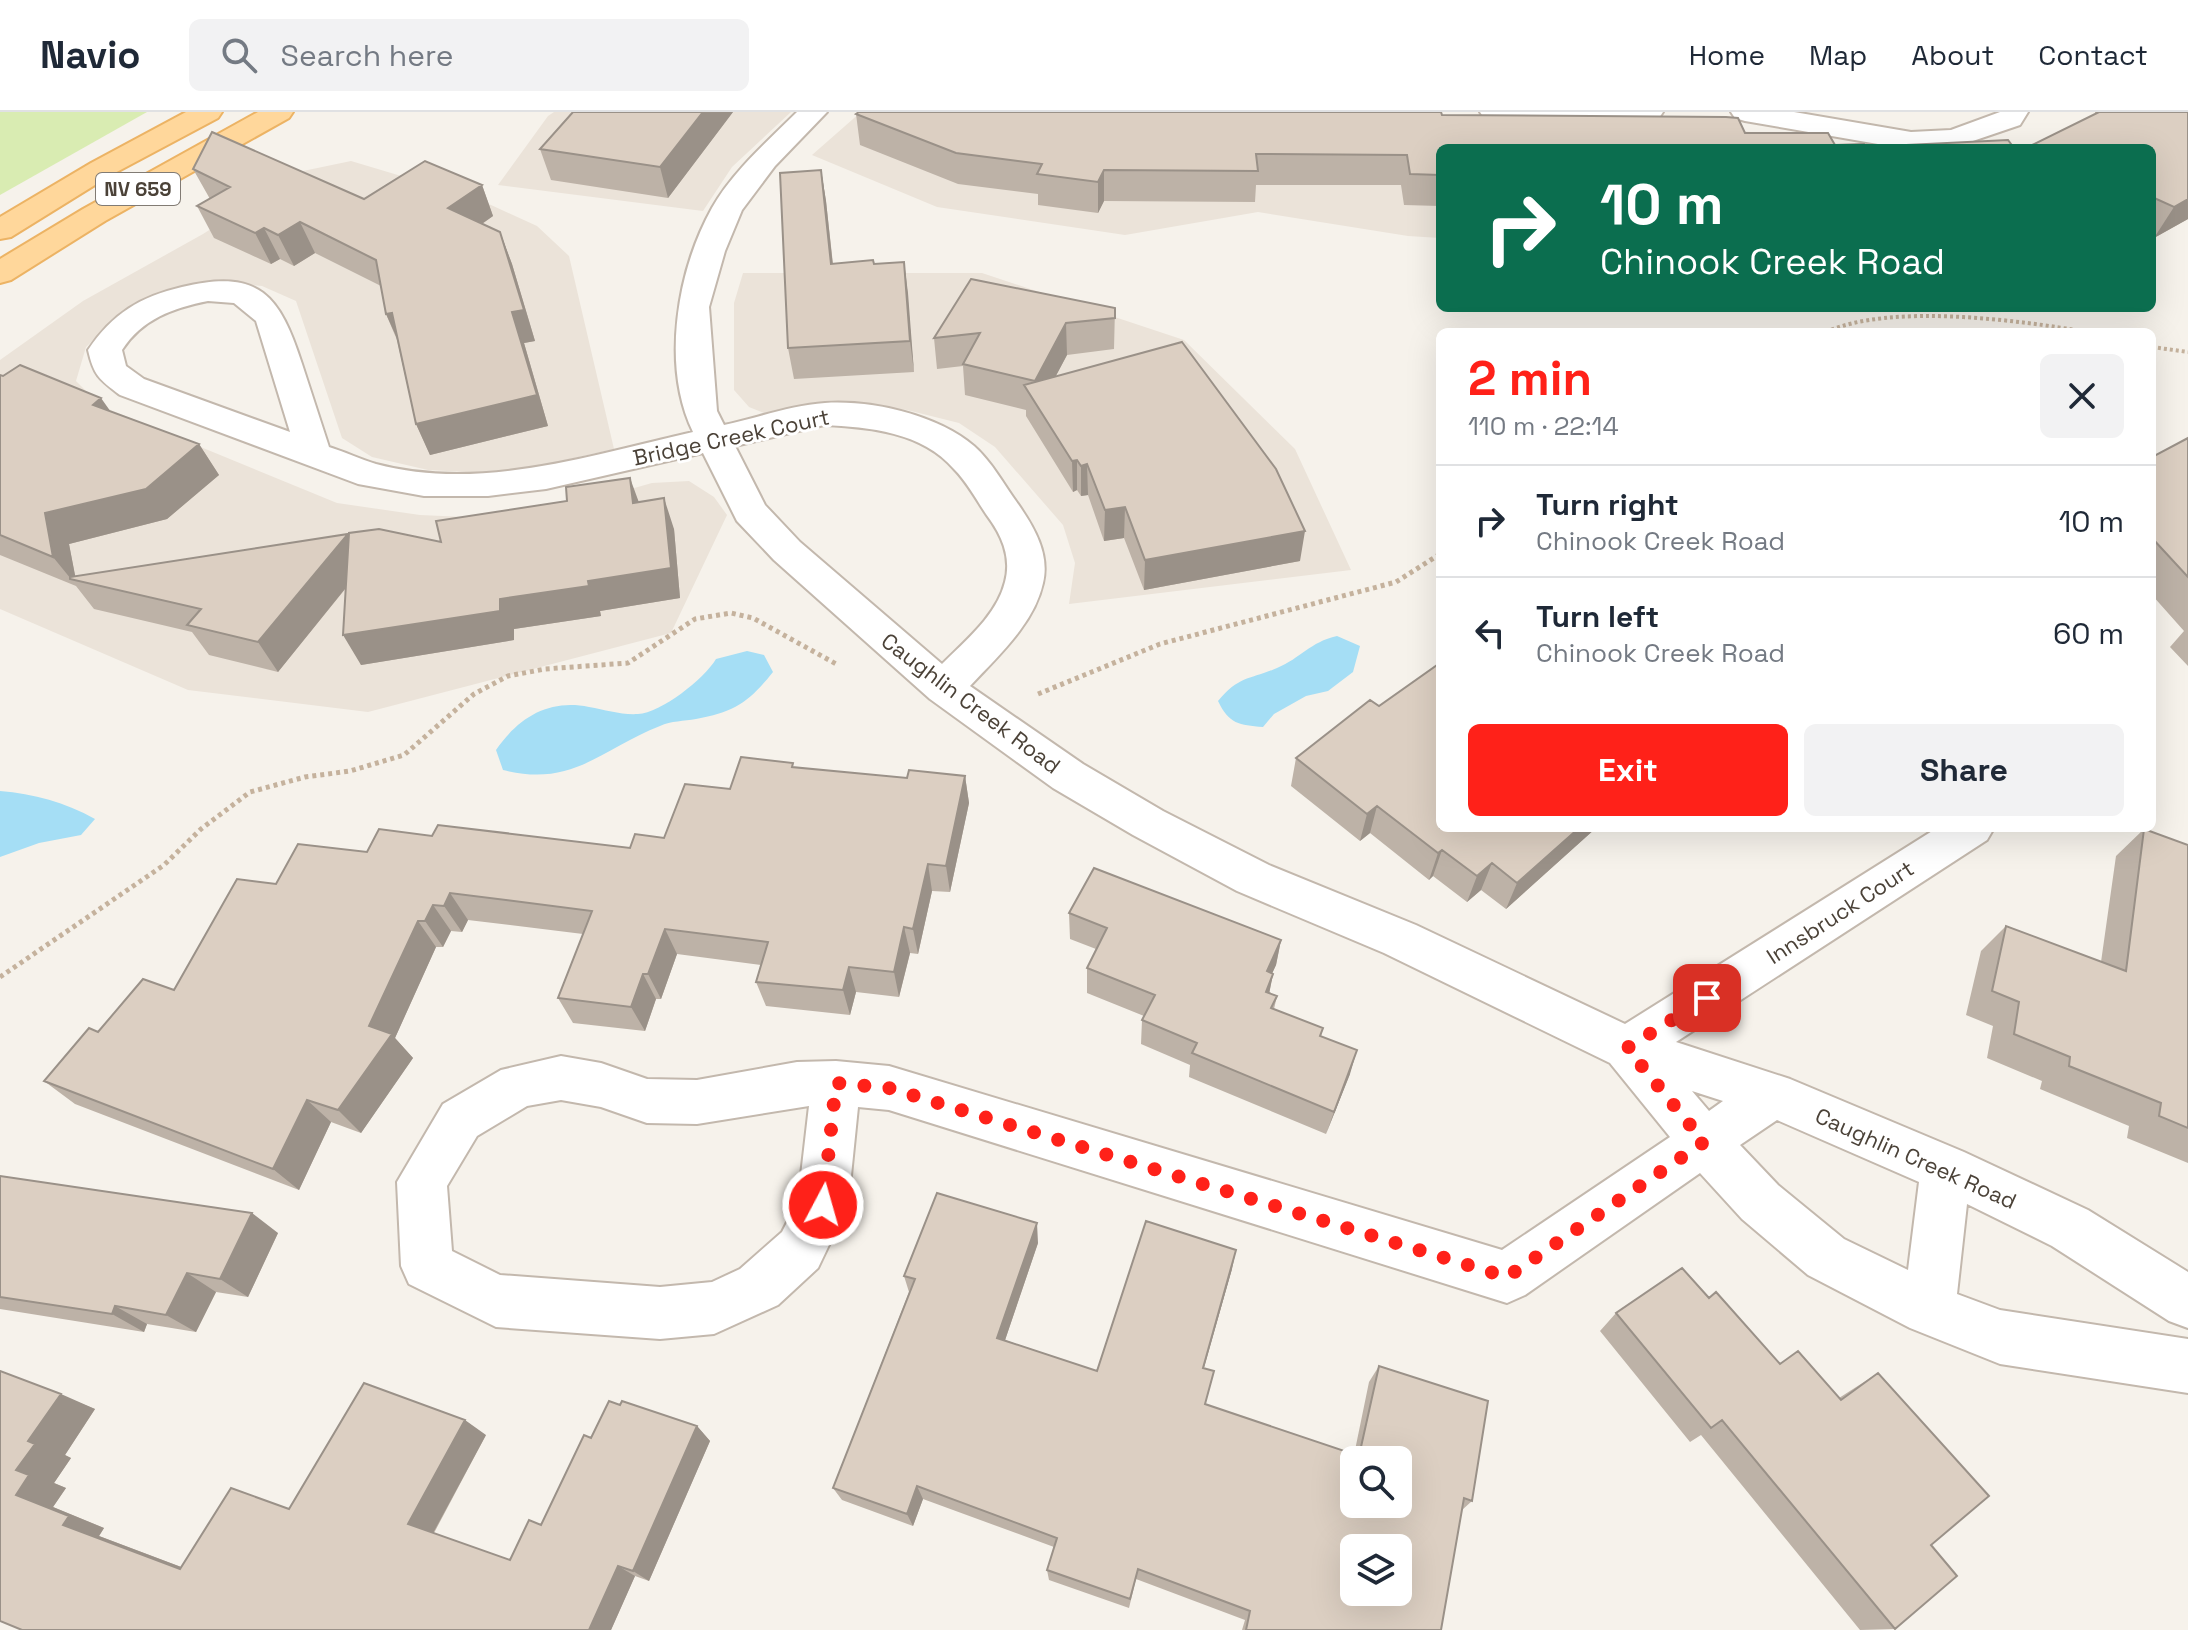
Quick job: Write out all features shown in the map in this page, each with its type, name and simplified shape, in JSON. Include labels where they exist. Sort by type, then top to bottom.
[{"type":"main road","name":"NV 659","points":[[0,230],[101,169],[208,112]]},
{"type":"main road","name":"NV 659","points":[[0,273],[94,215],[279,112]]},
{"type":"street","name":"Caughlin Creek Road","points":[[813,112],[765,160],[727,208],[709,251],[693,307],[694,357],[700,411],[716,437],[750,512],[840,600],[944,688],[1068,776],[1148,823],[1253,878],[1400,939],[1627,1048],[1773,1095],[1946,1169],[2070,1228],[2188,1302]]},
{"type":"street","points":[[1494,112],[1551,119],[1649,112]]},
{"type":"street","points":[[1745,112],[1854,134],[1911,141],[1954,138],[2010,119],[2014,112]]},
{"type":"street","name":"Bridge Creek Court","points":[[314,454],[272,321],[262,304],[234,291],[208,291],[144,309],[116,330],[105,350],[110,371],[132,387],[371,475],[424,484],[488,484],[546,477],[824,414],[869,415],[908,426],[962,455],[1019,531],[1028,564],[1020,594],[999,627],[944,688]]},
{"type":"street","name":"Innsbruck Court","points":[[1627,1048],[1966,832]]},
{"type":"street","name":"Caughlin Creek Road","points":[[1627,1048],[1704,1142],[1760,1202],[1826,1257],[1929,1309],[2000,1337],[2188,1366]]},
{"type":"street","points":[[836,1083],[823,1205],[800,1250],[759,1287],[714,1308],[660,1313],[496,1301],[427,1266],[422,1182],[460,1120],[518,1086],[561,1078],[601,1085],[647,1101],[697,1102],[797,1084],[836,1083],[889,1088],[1507,1277],[1773,1095]]},
{"type":"street","points":[[1929,1309],[1946,1169]]},
{"type":"path","points":[[1830,328],[1854,321],[1892,318],[2016,321],[2061,328]]},
{"type":"path","points":[[2156,348],[2188,352]]},
{"type":"path","points":[[989,719],[1058,684],[1160,644],[1396,582],[1436,557]]},
{"type":"path","points":[[0,977],[164,865],[201,829],[250,792],[305,777],[350,771],[404,755],[474,694],[508,676],[545,669],[628,663],[695,619],[731,613],[753,618],[850,672]]},
{"type":"shaded area","points":[[554,112],[791,112],[732,167],[703,211],[498,185]]},
{"type":"shaded area","points":[[861,112],[1416,112],[1459,122],[1719,129],[1772,134],[1535,144],[1436,144],[1436,238],[1258,212],[1125,235],[937,207],[812,155]]},
{"type":"shaded area","points":[[351,161],[478,199],[537,226],[569,256],[614,449],[504,474],[428,470],[372,457],[342,438],[296,301],[262,286],[217,282],[165,292],[124,311],[86,347],[76,381],[101,406],[337,503],[420,515],[488,518],[575,505],[652,483],[689,481],[714,497],[727,515],[671,633],[368,712],[188,690],[0,609],[0,360],[83,301],[203,234],[303,171]]},
{"type":"shaded area","points":[[743,273],[982,273],[1184,340],[1295,449],[1351,570],[1069,604],[1075,563],[1063,525],[995,447],[959,423],[907,410],[864,404],[764,413],[749,407],[734,390],[734,303]]},
{"type":"green space","points":[[0,112],[147,112],[0,195]]},
{"type":"water","points":[[1337,636],[1360,646],[1353,672],[1328,691],[1306,696],[1274,714],[1263,727],[1236,722],[1222,709],[1218,701],[1239,682],[1277,668],[1320,642]]},
{"type":"water","points":[[747,651],[764,655],[773,672],[756,691],[731,709],[664,724],[568,770],[527,774],[503,770],[496,750],[515,728],[536,713],[548,708],[574,705],[626,714],[647,712],[681,694],[716,659]]},
{"type":"water","points":[[0,791],[49,800],[95,819],[81,835],[39,843],[0,857]]},
{"type":"building","points":[[573,112],[703,112],[660,167],[540,149]]},
{"type":"building","points":[[1441,112],[1442,115],[1726,117],[1738,118],[1745,133],[1828,133],[1834,144],[1436,144],[1436,175],[1410,174],[1407,155],[1256,154],[1258,171],[1104,170],[1098,182],[1037,174],[1042,164],[956,153],[856,114]]},
{"type":"building","points":[[2099,112],[2188,112],[2188,199],[2174,207],[2156,199],[2156,144],[2034,144]]},
{"type":"building","points":[[212,132],[364,199],[425,161],[482,185],[448,208],[500,232],[524,310],[512,312],[537,395],[416,424],[392,313],[386,314],[376,260],[300,222],[278,235],[264,228],[255,233],[197,206],[230,187],[193,169]]},
{"type":"building","points":[[2008,140],[2011,144],[1926,144]]},
{"type":"building","points":[[821,170],[831,264],[873,260],[874,264],[904,262],[910,341],[788,348],[780,173]]},
{"type":"building","points":[[971,279],[1115,308],[1115,318],[1066,323],[1035,381],[963,364],[980,333],[934,338]]},
{"type":"building","points":[[1182,342],[1276,469],[1305,531],[1145,560],[1125,507],[1105,510],[1087,464],[1081,466],[1077,460],[1072,461],[1024,385]]},
{"type":"building","points":[[20,365],[101,398],[93,405],[199,444],[146,489],[45,513],[53,557],[0,535],[0,375]]},
{"type":"building","points":[[2188,438],[2188,577],[2156,542],[2156,455]]},
{"type":"building","points":[[630,478],[633,503],[664,498],[671,568],[588,581],[589,586],[500,599],[500,611],[343,635],[349,533],[379,529],[441,542],[436,521],[567,501],[566,487]]},
{"type":"building","points":[[348,534],[258,642],[187,625],[201,609],[70,579],[70,577]]},
{"type":"building","points":[[1436,666],[1436,832],[1574,832],[1517,883],[1492,863],[1477,876],[1442,850],[1438,853],[1377,806],[1367,814],[1296,758],[1370,700],[1379,706]]},
{"type":"building","points":[[741,757],[793,763],[792,767],[907,778],[909,770],[965,776],[946,866],[928,864],[913,929],[904,927],[894,972],[849,967],[843,990],[756,982],[768,942],[665,929],[631,1007],[558,998],[592,911],[450,893],[444,906],[433,905],[425,921],[418,921],[369,1026],[392,1034],[338,1110],[307,1100],[273,1169],[44,1081],[89,1028],[98,1032],[143,979],[174,990],[237,879],[276,884],[298,844],[367,852],[379,829],[432,836],[438,825],[630,848],[635,834],[664,838],[685,784],[730,789]]},
{"type":"building","points":[[2144,832],[2152,832],[2188,845],[2188,1128],[2159,1116],[2161,1103],[2069,1066],[2070,1057],[2014,1034],[2019,1002],[1992,991],[2006,926],[2126,971]]},
{"type":"building","points":[[1094,868],[1281,940],[1267,971],[1273,974],[1266,992],[1277,996],[1271,1008],[1323,1028],[1320,1036],[1357,1050],[1334,1112],[1192,1053],[1197,1043],[1142,1020],[1155,995],[1087,968],[1107,928],[1069,913]]},
{"type":"building","points":[[0,1176],[252,1213],[220,1279],[187,1273],[166,1315],[115,1306],[112,1314],[0,1297]]},
{"type":"building","points":[[937,1193],[1037,1223],[997,1338],[1097,1371],[1146,1221],[1236,1250],[1203,1368],[1214,1371],[1205,1404],[1340,1450],[1340,1518],[1412,1518],[1412,1446],[1361,1446],[1379,1366],[1488,1401],[1472,1501],[1464,1498],[1441,1630],[1246,1630],[1250,1611],[1138,1569],[1130,1599],[1047,1570],[1057,1538],[917,1486],[907,1514],[833,1488],[915,1279],[904,1276]]},
{"type":"building","points":[[1682,1268],[1709,1298],[1716,1292],[1780,1364],[1798,1351],[1841,1400],[1878,1373],[1989,1496],[1931,1545],[1957,1576],[1895,1629],[1722,1420],[1711,1428],[1616,1313]]},
{"type":"building","points":[[0,1371],[61,1394],[28,1441],[35,1444],[16,1470],[29,1475],[16,1495],[69,1516],[63,1525],[180,1569],[231,1488],[289,1509],[364,1383],[465,1420],[408,1524],[510,1560],[529,1520],[541,1525],[584,1435],[591,1438],[609,1401],[620,1405],[622,1401],[697,1426],[633,1571],[618,1566],[589,1630],[22,1630],[0,1621]]},
{"type":"route","points":[[823,1205],[836,1083],[889,1088],[1507,1277],[1704,1142],[1627,1048],[1707,998]]}]
